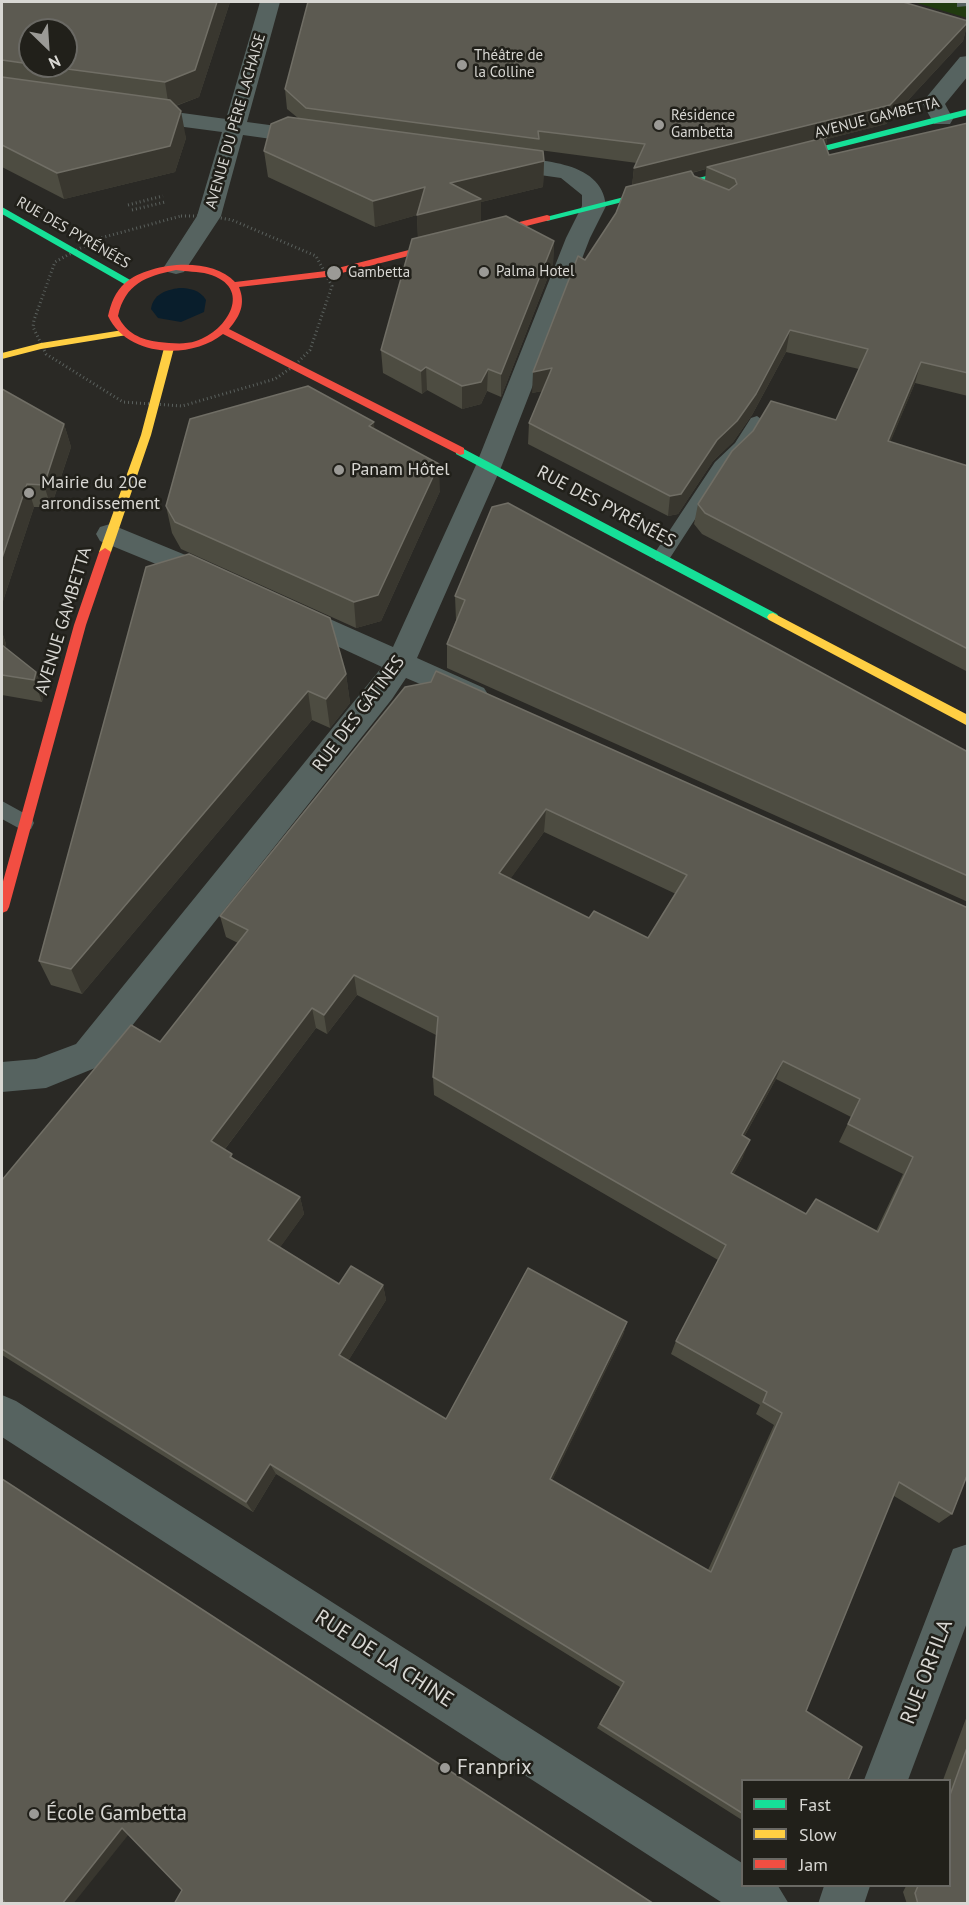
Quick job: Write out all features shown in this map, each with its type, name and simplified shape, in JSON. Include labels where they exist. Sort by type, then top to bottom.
[{"type":"main road","name":"AVENUE GAMBETTA","points":[[234,285],[326,274],[968,112]]},
{"type":"main road","name":"RUE DES PYRÉNÉES","points":[[2,210],[129,283]]},
{"type":"main road","points":[[176,267],[210,270],[224,276],[234,285],[240,296],[241,308],[235,321],[225,331],[208,340],[169,348],[135,341],[123,333],[115,324],[113,308],[121,291],[143,275],[176,267]]},
{"type":"main road","name":"RUE DES PYRÉNÉES","points":[[225,331],[489,465],[968,721]]},
{"type":"main road","points":[[2,356],[41,346],[123,333]]},
{"type":"main road","name":"AVENUE GAMBETTA","points":[[2,907],[80,625],[146,435],[169,348]]},
{"type":"street","name":"AVENUE DU PÈRE LACHAISE","points":[[176,267],[209,216],[270,2]]},
{"type":"street","points":[[942,119],[934,104],[936,99],[968,63]]},
{"type":"street","points":[[117,111],[337,141]]},
{"type":"street","points":[[476,160],[567,172],[593,193],[594,206]]},
{"type":"street","name":"RUE DES GÂTINES","points":[[2,1077],[22,1078],[56,1072],[88,1055],[382,691],[400,663],[489,465],[578,238],[594,206]]},
{"type":"street","points":[[110,534],[241,590]]},
{"type":"street","points":[[272,604],[505,710]]},
{"type":"street","name":"RUE DE LA CHINE","points":[[2,1415],[766,1904]]},
{"type":"street","name":"RUE ORFILA","points":[[886,1779],[968,1564]]},
{"type":"street","points":[[841,1904],[847,1887]]},
{"type":"lane","points":[[662,556],[721,466],[741,447],[757,422]]},
{"type":"lane","points":[[2,810],[24,824]]},
{"type":"path","points":[[128,205],[163,196]]},
{"type":"path","points":[[132,210],[165,202]]},
{"type":"path","points":[[97,239],[181,216]]},
{"type":"path","points":[[232,220],[318,259]]},
{"type":"path","points":[[34,320],[55,262]]},
{"type":"path","points":[[310,350],[332,286]]},
{"type":"path","points":[[46,354],[127,404]]},
{"type":"path","points":[[182,406],[275,379]]},
{"type":"green space","points":[[914,2],[967,2],[967,18]]},
{"type":"water","points":[[179,288],[191,289],[201,294],[206,300],[204,312],[181,322],[158,318],[151,309],[154,300],[165,292]]},
{"type":"building","points":[[2,2],[217,2],[195,70],[165,82],[78,70],[78,18],[18,18],[18,62],[2,60]]},
{"type":"building","points":[[308,2],[903,2],[968,22],[890,105],[634,168],[645,144],[538,131],[539,139],[306,108],[285,89]]},
{"type":"building","points":[[2,77],[170,100],[181,111],[170,146],[57,173],[2,145]]},
{"type":"building","points":[[288,117],[543,151],[544,161],[450,183],[481,199],[417,215],[425,187],[373,201],[264,151],[271,124]]},
{"type":"building","points":[[968,123],[968,373],[921,362],[888,441],[968,466],[968,649],[705,513],[698,504],[732,451],[753,431],[771,401],[836,420],[868,349],[790,330],[756,394],[737,421],[717,440],[681,494],[670,496],[529,423],[552,368],[533,372],[578,256],[585,260],[616,213],[626,187],[691,171],[694,176],[729,190],[737,184],[735,179],[707,167],[827,137],[823,139],[829,155]]},
{"type":"building","points":[[506,216],[554,241],[501,374],[488,369],[481,382],[462,386],[426,367],[421,371],[381,350],[412,239]]},
{"type":"building","points":[[308,386],[374,422],[369,426],[439,464],[378,595],[354,602],[175,522],[166,506],[190,419]]},
{"type":"building","name":"Mairie du 20e arrondissement","points":[[2,389],[64,424],[44,485],[27,484],[2,558]]},
{"type":"building","points":[[508,503],[968,752],[968,876],[447,644],[465,600],[455,596],[492,507]]},
{"type":"building","points":[[189,554],[330,618],[346,674],[326,699],[308,691],[71,969],[39,961],[146,567]]},
{"type":"building","points":[[2,645],[36,672],[34,680],[2,675]]},
{"type":"building","points":[[436,671],[968,908],[968,1473],[952,1514],[899,1482],[806,1711],[862,1747],[848,1779],[741,1779],[741,1812],[600,1724],[624,1682],[270,1464],[246,1502],[2,1349],[2,1180],[131,1025],[160,1042],[248,930],[220,916],[405,687],[431,682]],"holes":[[[546,809],[687,875],[648,938],[594,911],[589,918],[499,873]],[[354,975],[438,1017],[433,1077],[726,1245],[676,1341],[767,1392],[763,1402],[782,1413],[711,1572],[550,1479],[627,1322],[528,1268],[446,1419],[339,1355],[383,1285],[351,1266],[339,1284],[268,1240],[300,1197],[230,1157],[232,1154],[211,1141],[312,1008],[324,1015]],[[783,1061],[860,1099],[848,1124],[913,1157],[878,1232],[816,1199],[806,1214],[731,1173],[750,1140],[742,1135]]]},
{"type":"building","points":[[2,1479],[654,1904],[174,1904],[182,1890],[122,1828],[62,1904],[6,1904],[2,1899]]},
{"type":"building","points":[[968,1745],[968,1904],[918,1904],[915,1893],[918,1887],[951,1887],[951,1792]]},
{"type":"traffic: fast","points":[[547,218],[968,112]]},
{"type":"traffic: fast","points":[[2,210],[129,283]]},
{"type":"traffic: fast","points":[[460,451],[773,617]]},
{"type":"traffic: slow","points":[[2,356],[41,346],[123,333]]},
{"type":"traffic: slow","points":[[105,552],[146,435],[169,348]]},
{"type":"traffic: slow","points":[[773,617],[968,721]]},
{"type":"traffic: jam","points":[[234,285],[326,274],[547,218]]},
{"type":"traffic: jam","points":[[176,267],[213,272],[227,279],[235,288],[238,299],[237,309],[232,319],[213,337],[190,346],[156,345],[130,337],[120,328],[113,316],[120,295],[127,287],[144,276],[176,267]]},
{"type":"traffic: jam","points":[[225,331],[460,451]]},
{"type":"traffic: jam","points":[[2,907],[80,625],[105,552]]},
{"type":"place","name":"Théâtre de la Colline","points":[[462,65]]},
{"type":"place","name":"Résidence Gambetta","points":[[659,125]]},
{"type":"place","name":"Palma Hotel","points":[[484,272]]},
{"type":"place","name":"Gambetta","points":[[334,273]]},
{"type":"place","name":"Panam Hôtel","points":[[339,470]]},
{"type":"place","name":"Mairie du 20e arrondissement","points":[[29,493]]},
{"type":"place","name":"Franprix","points":[[445,1768]]},
{"type":"place","name":"École Gambetta","points":[[34,1814]]}]
